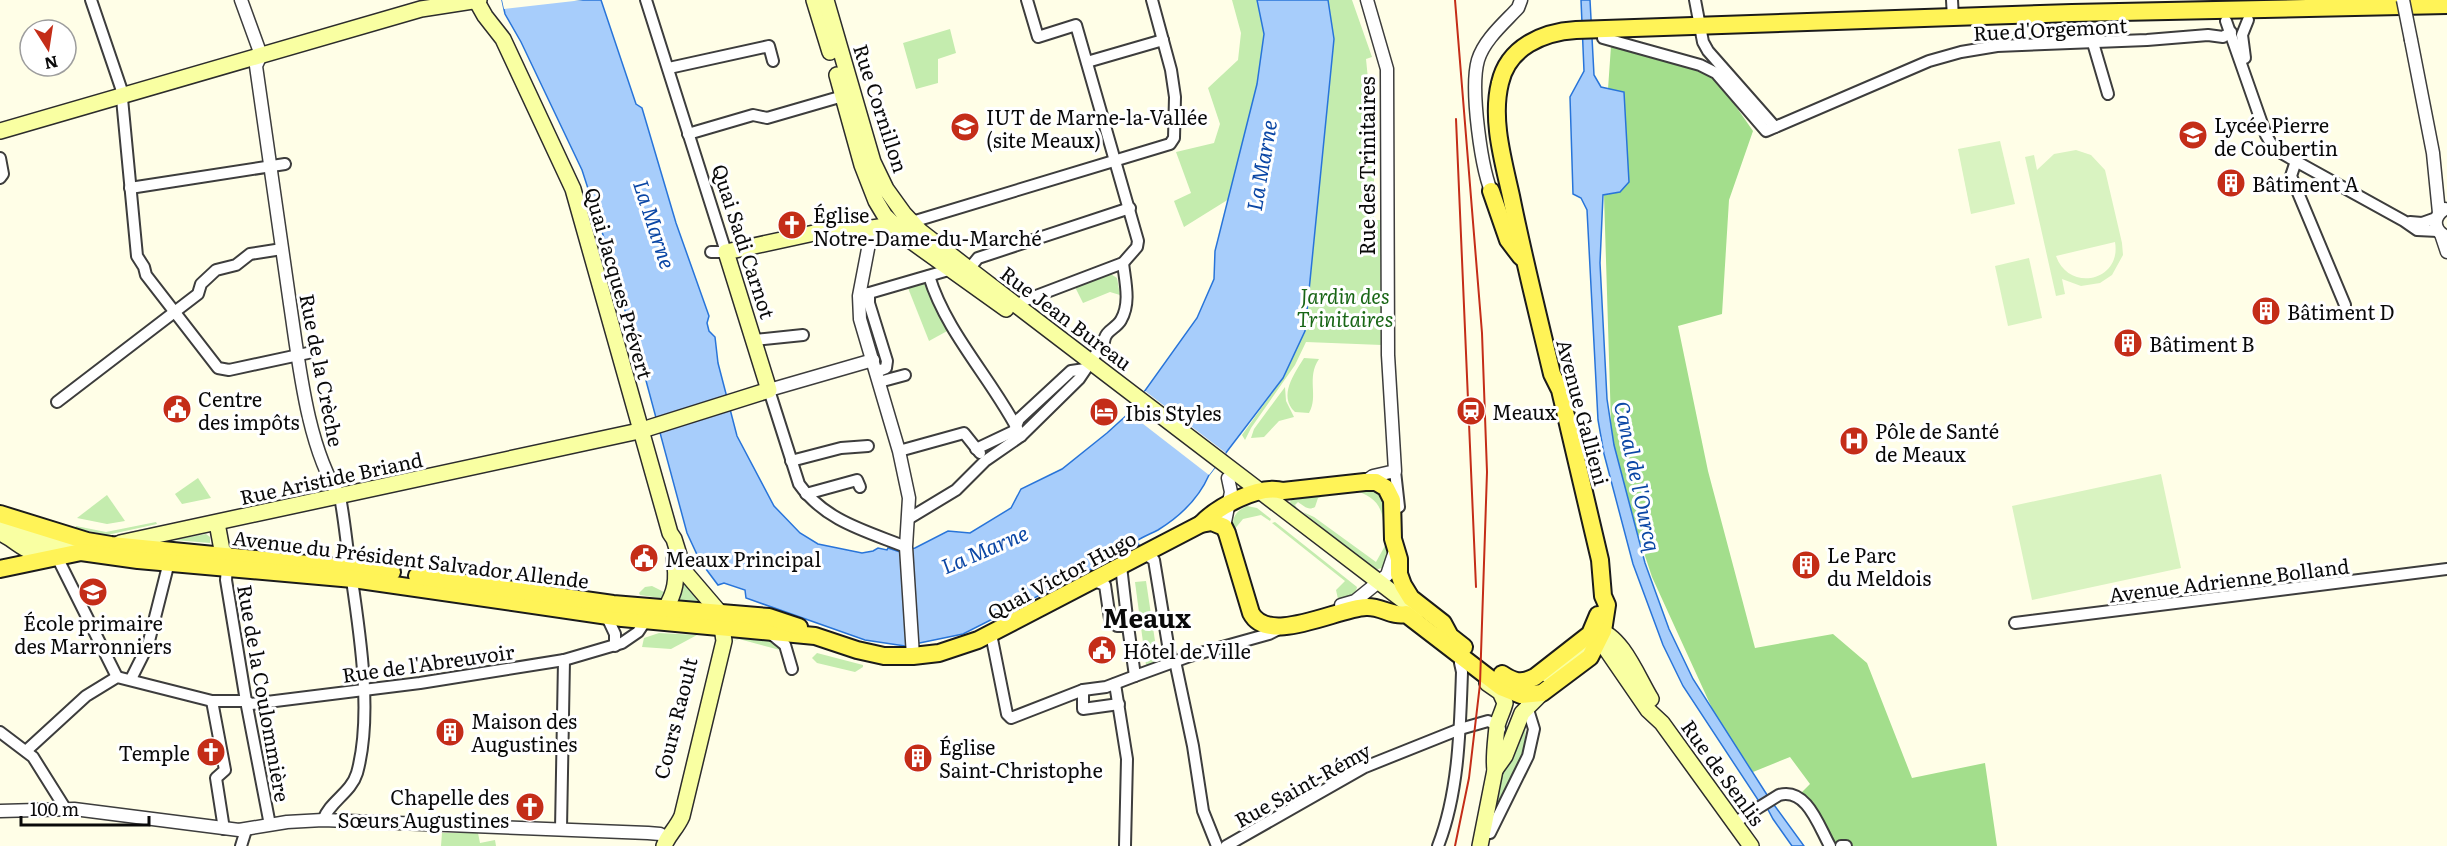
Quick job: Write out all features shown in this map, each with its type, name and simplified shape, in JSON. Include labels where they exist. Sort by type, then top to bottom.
[{"type":"main road","points":[[0,131],[421,9],[477,0]]},
{"type":"main road","name":"Quai Jacques Prévert","points":[[477,0],[485,16],[503,39],[573,189],[639,431],[670,533],[684,571],[696,587],[711,600],[721,620]]},
{"type":"main road","name":"Rue Cornillon","points":[[814,0],[872,191],[877,204],[893,226],[1088,365]]},
{"type":"main road","name":"Rue Cornillon","points":[[826,0],[873,162],[886,189],[912,222],[969,268]]},
{"type":"main road","points":[[2184,12],[2210,8],[2226,0]]},
{"type":"main road","points":[[1603,34],[1680,26],[1701,30],[2229,26],[2248,15],[2333,5],[2424,0]]},
{"type":"main road","points":[[2308,9],[2447,5]]},
{"type":"main road","points":[[1560,390],[1560,374],[1542,297],[1522,234],[1505,118],[1508,88],[1517,69],[1530,54],[1548,43],[1577,34],[2072,13],[2447,14]]},
{"type":"main road","points":[[1491,191],[1508,240],[1525,261]]},
{"type":"main road","points":[[718,252],[828,230],[893,226],[912,222]]},
{"type":"main road","name":"Avenue Gallieni","points":[[1522,234],[1525,261],[1552,374],[1560,390],[1600,560],[1605,601],[1590,657],[1542,693],[1523,695]]},
{"type":"main road","name":"Quai Sadi Carnot","points":[[718,252],[755,340],[769,390]]},
{"type":"main road","name":"Rue Jean Bureau","points":[[969,268],[1137,403],[1230,473],[1262,491],[1375,585]]},
{"type":"main road","name":"Rue Aristide Briand","points":[[0,569],[639,431],[769,390]]},
{"type":"main road","points":[[1262,491],[1376,482],[1390,493],[1394,539],[1397,548]]},
{"type":"main road","name":"Quai Victor Hugo","points":[[912,649],[945,652],[991,634],[1200,524],[1210,513],[1231,502],[1262,491]]},
{"type":"main road","name":"Avenue du Président Salvador Allende","points":[[0,514],[87,541],[111,545],[227,562],[351,573],[665,609],[721,620]]},
{"type":"main road","points":[[1200,524],[1212,522],[1224,527],[1253,616],[1268,626],[1300,624],[1365,607],[1383,609],[1397,616],[1406,614]]},
{"type":"main road","points":[[217,523],[222,550],[227,562]]},
{"type":"main road","name":"Avenue du Président Salvador Allende","points":[[0,527],[81,552],[168,562],[227,562]]},
{"type":"main road","points":[[0,533],[30,552],[40,554],[59,550],[81,552]]},
{"type":"main road","points":[[599,614],[607,610],[644,615],[665,609],[671,599],[677,576],[669,540],[670,533]]},
{"type":"main road","name":"Rue des Trinitaires","points":[[1397,548],[1400,577],[1407,593],[1443,623],[1447,639]]},
{"type":"main road","name":"Avenue du Président Salvador Allende","points":[[351,573],[646,620],[721,620],[769,617],[805,628],[815,636]]},
{"type":"main road","points":[[1375,585],[1406,614],[1508,678],[1523,695],[1522,713],[1498,766],[1482,838]]},
{"type":"main road","points":[[1375,585],[1447,639],[1448,654],[1500,692],[1505,702],[1493,760],[1498,766]]},
{"type":"main road","name":"Rue de Senlis","points":[[1605,601],[1623,650]]},
{"type":"main road","points":[[721,620],[768,631],[815,636],[884,656],[912,649]]},
{"type":"main road","name":"Cours Raoult","points":[[662,841],[675,832],[675,822],[724,641],[721,620]]},
{"type":"main road","points":[[1502,725],[1535,677],[1597,633]]},
{"type":"main road","name":"Rue de Senlis","points":[[1597,633],[1618,643],[1655,705],[1662,723]]},
{"type":"main road","name":"Rue de Senlis","points":[[1597,633],[1615,664],[1648,710],[1662,723],[1752,846]]},
{"type":"main road","points":[[1590,657],[1601,655],[1615,664]]},
{"type":"main road","points":[[1502,725],[1517,712],[1523,695]]},
{"type":"street","points":[[91,0],[121,88],[137,256],[146,275],[213,364],[223,370],[303,354]]},
{"type":"street","points":[[241,0],[261,55]]},
{"type":"street","name":"Quai Sadi Carnot","points":[[646,0],[688,134],[718,252]]},
{"type":"street","points":[[1019,306],[1023,301],[1123,263],[1137,247],[1138,241],[1076,25],[1038,37],[1027,0]]},
{"type":"street","points":[[912,222],[1115,161],[1173,141],[1174,83],[1152,0]]},
{"type":"street","name":"Rue des Trinitaires","points":[[1367,0],[1387,69],[1388,348],[1401,539],[1390,570],[1375,585]]},
{"type":"street","points":[[1521,0],[1518,8],[1483,50],[1477,66],[1478,125],[1491,191],[1503,215],[1522,234]]},
{"type":"street","points":[[1680,26],[1694,0]]},
{"type":"street","points":[[1694,0],[1708,51],[1771,129]]},
{"type":"street","points":[[1952,0],[1953,18]]},
{"type":"street","points":[[2403,0],[2433,153],[2441,213],[2435,224],[2442,234],[2447,252]]},
{"type":"street","points":[[2248,15],[2242,35],[2251,88]]},
{"type":"street","points":[[2229,26],[2266,135],[2272,145],[2417,230],[2442,234]]},
{"type":"street","name":"Rue d'Orgemont","points":[[1771,129],[1946,56],[1997,46],[2093,43],[2208,35],[2223,37],[2229,26]]},
{"type":"street","points":[[1603,34],[1700,65],[1716,73],[1771,129]]},
{"type":"street","points":[[1086,62],[1163,40]]},
{"type":"street","points":[[2093,43],[2108,94]]},
{"type":"street","points":[[669,68],[769,46],[773,61]]},
{"type":"street","points":[[1700,65],[1708,51]]},
{"type":"street","name":"Rue de la Crèche","points":[[261,55],[256,66],[279,165],[282,249],[303,354],[317,451],[328,478],[340,496],[365,690],[357,774],[350,787],[326,812],[323,820]]},
{"type":"street","points":[[688,134],[753,115],[767,118],[843,96]]},
{"type":"street","points":[[2433,153],[2447,191]]},
{"type":"street","points":[[0,158],[3,174],[0,178]]},
{"type":"street","points":[[2296,161],[2291,176],[2345,305]]},
{"type":"street","points":[[130,188],[279,165]]},
{"type":"street","points":[[969,268],[978,258],[1130,208]]},
{"type":"street","points":[[2404,221],[2422,223],[2441,213]]},
{"type":"street","points":[[872,228],[861,319],[899,451],[909,498],[906,548],[912,649]]},
{"type":"street","points":[[57,402],[198,294],[201,284],[216,270],[236,265],[250,254],[282,249]]},
{"type":"street","points":[[908,519],[956,490],[985,461],[1002,449],[1018,431],[1019,418],[1071,371],[1088,365],[1104,342],[1105,336],[1122,318],[1126,307],[1123,263]]},
{"type":"street","points":[[864,295],[952,269]]},
{"type":"street","points":[[929,276],[955,331],[1018,431]]},
{"type":"street","points":[[755,340],[802,335]]},
{"type":"street","points":[[769,390],[876,371],[905,375]]},
{"type":"street","name":"Quai Sadi Carnot","points":[[769,390],[791,461],[806,494],[845,524],[906,548]]},
{"type":"street","points":[[976,449],[1018,431]]},
{"type":"street","points":[[899,451],[964,433],[985,461]]},
{"type":"street","points":[[791,461],[841,448],[868,446]]},
{"type":"street","points":[[1365,482],[1373,476],[1395,471]]},
{"type":"street","points":[[1224,527],[1231,502],[1230,473]]},
{"type":"street","points":[[806,494],[857,480],[860,487]]},
{"type":"street","points":[[1144,554],[1154,560],[1173,662],[1193,746],[1203,811],[1217,846]]},
{"type":"street","points":[[26,751],[86,696],[117,677],[57,557]]},
{"type":"street","points":[[131,679],[148,645],[168,562]]},
{"type":"street","name":"Rue de la Coulommière","points":[[227,562],[226,580],[270,825]]},
{"type":"street","points":[[1122,566],[1135,676]]},
{"type":"street","name":"Avenue Adrienne Bolland","points":[[2015,623],[2447,569]]},
{"type":"street","points":[[1094,581],[1105,585],[1110,619],[1117,626],[1128,626]]},
{"type":"street","points":[[991,634],[1009,717],[1012,718],[1083,690],[1116,684],[1173,662],[1269,634],[1299,618],[1355,601],[1375,585]]},
{"type":"street","points":[[599,614],[613,627],[615,646]]},
{"type":"street","points":[[1240,642],[1252,632],[1253,616]]},
{"type":"street","name":"Rue de l'Abreuvoir","points":[[117,677],[212,701],[246,701],[251,705],[564,660],[615,646],[638,632],[646,620]]},
{"type":"street","points":[[768,631],[785,645],[792,669]]},
{"type":"street","points":[[561,829],[564,660]]},
{"type":"street","points":[[1438,846],[1449,804],[1460,729],[1460,663]]},
{"type":"street","points":[[1116,684],[1127,759],[1125,846]]},
{"type":"street","points":[[1083,690],[1083,709],[1119,704]]},
{"type":"street","points":[[1482,838],[1490,832],[1528,756],[1534,729],[1523,695]]},
{"type":"street","points":[[212,701],[225,770],[216,778],[224,829]]},
{"type":"street","name":"Rue Saint-Rémy","points":[[1226,846],[1365,767],[1460,729],[1488,721],[1502,725]]},
{"type":"street","points":[[0,732],[38,763],[64,808]]},
{"type":"street","points":[[1734,823],[1786,793],[1796,795],[1805,801],[1830,846]]},
{"type":"street","points":[[0,811],[64,808],[246,830],[270,825],[323,820],[561,829],[662,841]]},
{"type":"street","points":[[241,846],[246,830]]},
{"type":"street","points":[[1840,846],[1846,846]]},
{"type":"green space","points":[[1232,0],[1257,0],[1264,34],[1257,84],[1229,199],[1184,227],[1174,201],[1191,193],[1176,152],[1214,143],[1220,124],[1208,88],[1238,60],[1241,33]]},
{"type":"green space","name":"Jardin des Trinitaires","points":[[1328,0],[1352,0],[1372,57],[1366,59],[1369,89],[1374,89],[1374,220],[1381,220],[1382,345],[1306,342],[1295,365],[1245,440],[1242,435],[1283,378],[1305,331],[1334,39]]},
{"type":"green space","points":[[950,29],[956,53],[938,59],[938,83],[916,89],[903,43]]},
{"type":"green space","points":[[1611,46],[1714,75],[1753,131],[1729,200],[1722,314],[1678,326],[1708,471],[1755,648],[1833,634],[1867,663],[1912,778],[1985,763],[1997,846],[1830,846],[1801,793],[1810,784],[1790,757],[1753,772],[1716,717],[1652,577],[1612,456],[1604,195],[1620,192],[1624,93],[1608,89]]},
{"type":"green space","points":[[2000,141],[2015,204],[1971,214],[1958,149]]},
{"type":"green space","points":[[2076,150],[2091,155],[2105,170],[2123,255],[2112,275],[2100,283],[2081,286],[2062,279],[2065,294],[2056,296],[2025,157],[2034,155],[2037,170],[2054,154]],"holes":[[[2115,242],[2115,255],[2111,266],[2093,278],[2072,275],[2063,268],[2056,256]]]},
{"type":"green space","points":[[2029,258],[2042,318],[2008,326],[1995,266]]},
{"type":"green space","points":[[1106,271],[1117,278],[1120,295],[1110,292],[1083,303],[1074,285]]},
{"type":"green space","points":[[925,283],[949,330],[929,341],[908,288]]},
{"type":"green space","points":[[1304,358],[1319,359],[1313,373],[1313,400],[1309,413],[1295,412],[1288,399],[1289,385]]},
{"type":"green space","points":[[1285,387],[1286,401],[1294,417],[1279,421],[1264,437],[1251,438],[1254,429]]},
{"type":"green space","points":[[2161,474],[2181,568],[2032,600],[2012,506]]},
{"type":"green space","points":[[198,478],[211,498],[182,504],[175,494]]},
{"type":"green space","points":[[1371,488],[1382,498],[1387,523],[1383,521],[1380,509],[1374,501],[1354,490]]},
{"type":"green space","points":[[1331,492],[1329,495],[1318,498],[1313,508],[1306,508],[1298,502],[1295,505],[1299,511],[1290,503],[1291,498]]},
{"type":"green space","points":[[107,495],[125,521],[107,524],[77,518]]},
{"type":"green space","points":[[1247,506],[1257,508],[1271,519],[1270,521],[1261,515],[1243,519],[1233,531],[1235,516]]},
{"type":"green space","points":[[1303,512],[1314,517],[1376,562],[1386,544],[1384,530],[1388,532],[1388,556],[1385,567],[1375,570]]},
{"type":"green space","points":[[156,522],[157,524],[107,535],[75,528],[76,526],[106,532]]},
{"type":"green space","points":[[1275,522],[1357,587],[1355,592],[1338,599],[1336,590],[1345,581],[1272,523]]},
{"type":"green space","points":[[206,534],[210,537],[210,543],[174,540]]},
{"type":"green space","points":[[1146,581],[1158,661],[1146,665],[1135,582]]},
{"type":"green space","points":[[682,584],[685,584],[703,603],[676,601]]},
{"type":"green space","points":[[652,586],[664,592],[665,595],[660,598],[640,595],[639,593],[645,587]]},
{"type":"green space","points":[[659,633],[697,635],[671,649],[642,647],[644,638]]},
{"type":"green space","points":[[742,637],[769,639],[783,646],[780,650],[739,639],[731,642]]},
{"type":"green space","points":[[817,653],[863,665],[863,667],[855,672],[817,663],[812,658]]},
{"type":"green space","points":[[1525,724],[1524,748],[1520,760],[1493,816],[1508,758]]},
{"type":"green space","points":[[442,833],[478,833],[480,843],[495,840],[496,846],[441,846]]},
{"type":"water","name":"La Marne","points":[[502,0],[601,0],[636,104],[642,108],[676,223],[709,316],[707,323],[709,331],[715,337],[718,363],[737,436],[774,506],[800,533],[818,544],[862,553],[878,548],[900,552],[915,548],[948,531],[970,533],[1011,508],[1021,489],[1062,469],[1129,413],[1197,318],[1214,279],[1215,251],[1257,84],[1264,34],[1257,0],[1328,0],[1334,39],[1305,331],[1283,378],[1209,475],[1194,499],[1181,513],[1158,530],[1137,541],[1139,545],[963,634],[905,646],[865,640],[746,598],[745,590],[724,583],[718,585],[700,561],[687,533],[641,362],[638,362],[616,275],[582,170],[521,42],[505,14]]},
{"type":"water","points":[[1581,0],[1590,0],[1594,75],[1601,87],[1624,92],[1629,182],[1620,192],[1603,195],[1600,263],[1607,399],[1614,445],[1645,563],[1669,629],[1693,679],[1769,798],[1804,846],[1792,846],[1764,802],[1760,803],[1683,686],[1663,645],[1633,564],[1604,454],[1598,420],[1587,210],[1581,198],[1573,194],[1570,97],[1584,71]]},
{"type":"pier","points":[[502,0],[583,0],[504,9]]},
{"type":"pier","points":[[1145,391],[1226,453],[1209,475],[1129,413]]},
{"type":"railway","points":[[1455,0],[1482,333],[1487,472],[1480,684],[1469,778],[1455,846]]},
{"type":"railway","points":[[1456,119],[1476,587]]},
{"type":"place","name":"IUT de Marne-la-Vallée (site Meaux)","points":[[965,127]]},
{"type":"place","name":"Lycée Pierre de Coubertin","points":[[2193,135]]},
{"type":"place","name":"Bâtiment A","points":[[2231,183]]},
{"type":"place","name":"Église Notre-Dame-du-Marché","points":[[792,225]]},
{"type":"place","name":"Bâtiment D","points":[[2266,311]]},
{"type":"place","name":"Bâtiment B","points":[[2128,343]]},
{"type":"place","name":"Centre des impôts","points":[[177,409]]},
{"type":"place","name":"Meaux","points":[[1471,411]]},
{"type":"place","name":"Ibis Styles","points":[[1104,412]]},
{"type":"place","name":"Pôle de Santé de Meaux","points":[[1854,441]]},
{"type":"place","name":"Meaux Principal","points":[[644,558]]},
{"type":"place","name":"Le Parc du Meldois","points":[[1806,565]]},
{"type":"place","name":"École primaire des Marronniers","points":[[93,592]]},
{"type":"place","name":"Hôtel de Ville","points":[[1102,650]]},
{"type":"place","name":"Maison des Augustines","points":[[450,732]]},
{"type":"place","name":"Temple","points":[[211,752]]},
{"type":"place","name":"Église Saint-Christophe","points":[[918,758]]},
{"type":"place","name":"Chapelle des Sœurs Augustines","points":[[530,807]]},
{"type":"district","name":"Meaux","points":[[1147,616]]},
{"type":"water label","name":"Canal de l'Ourcq","points":[[1639,476]]}]
